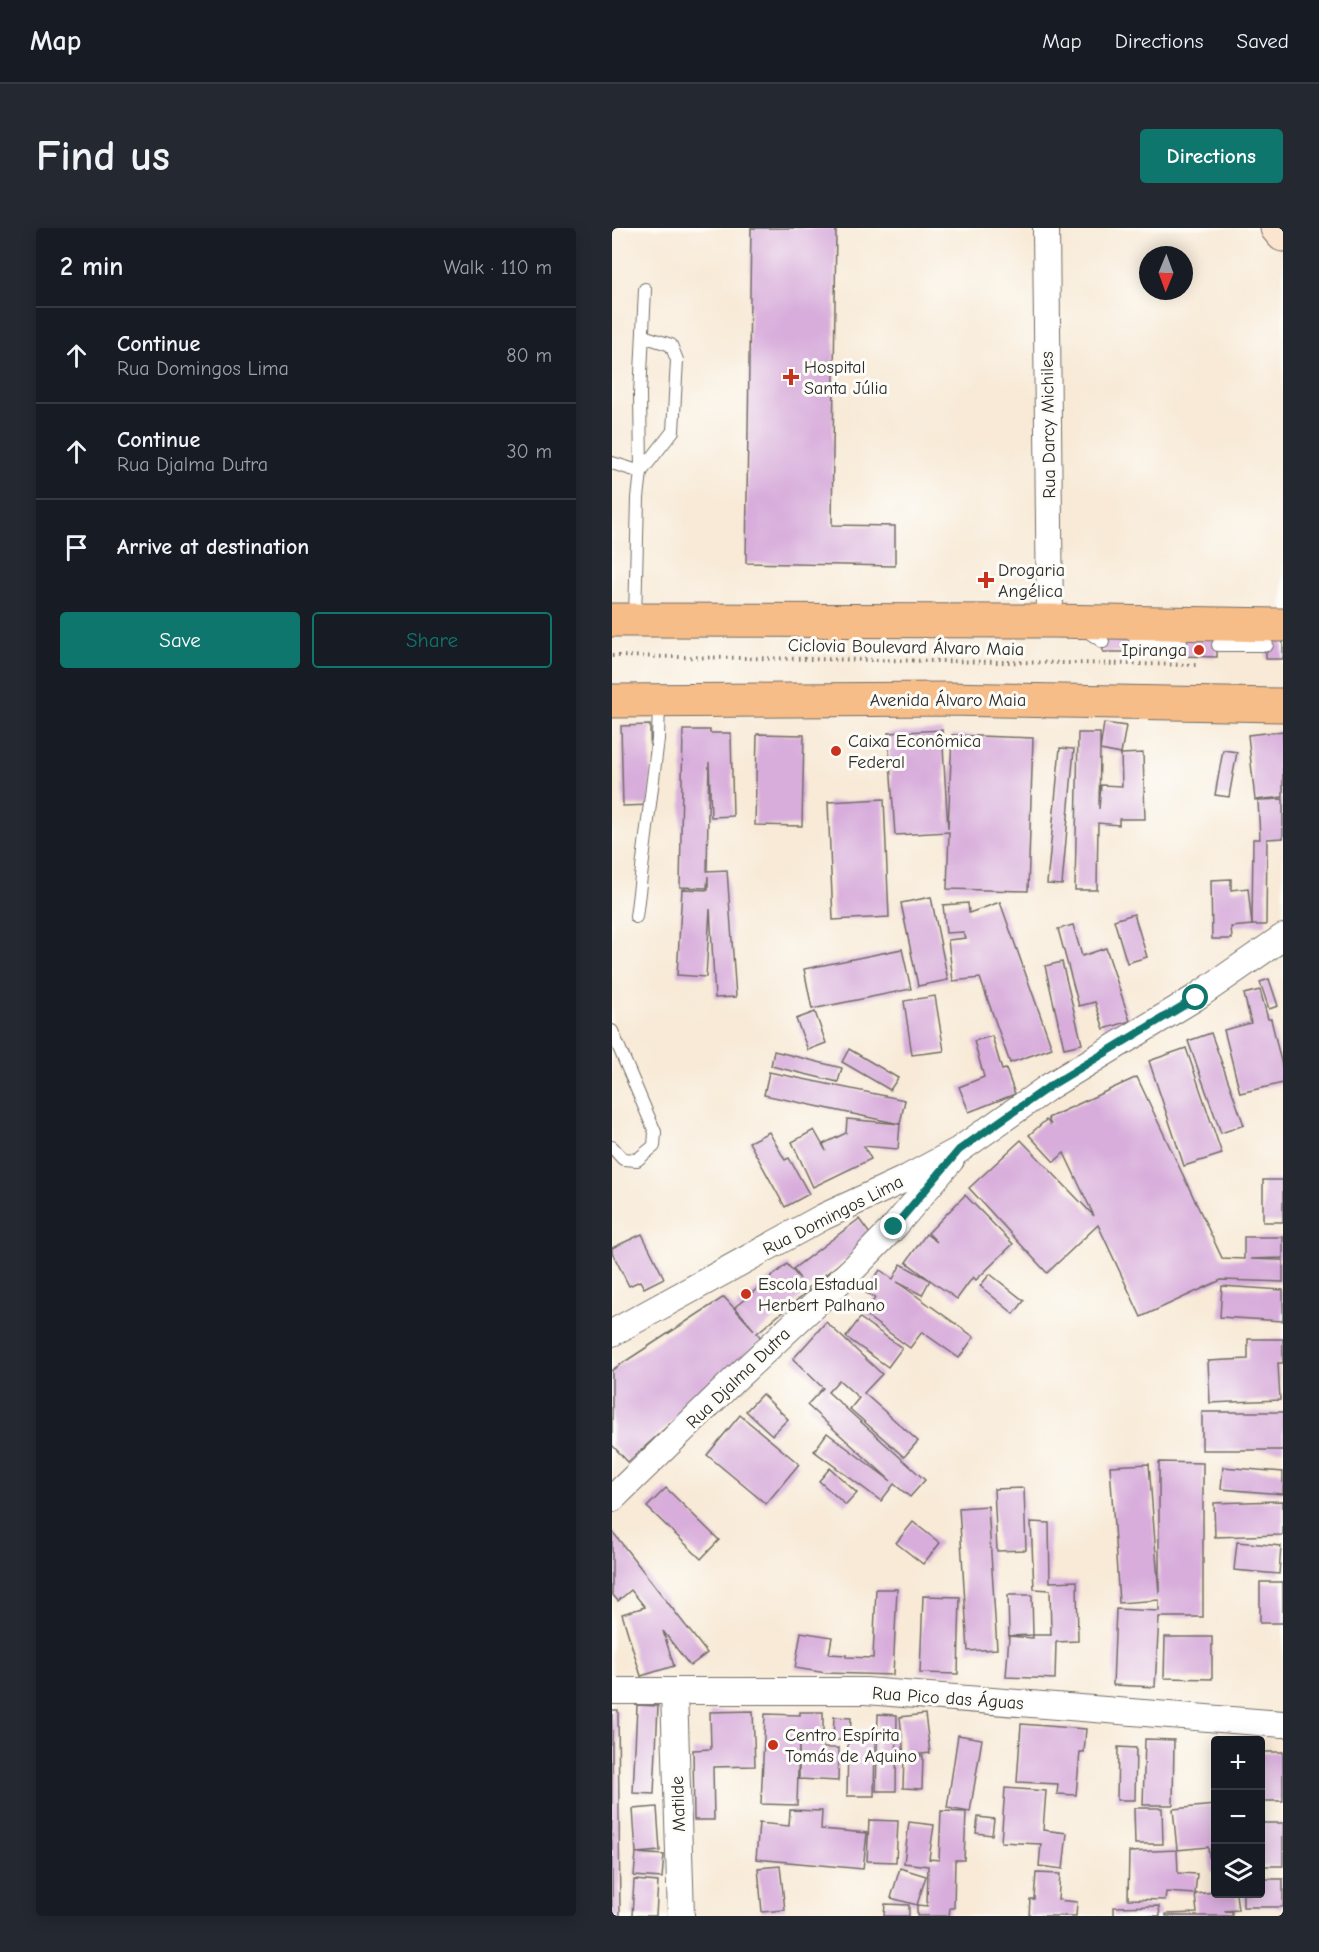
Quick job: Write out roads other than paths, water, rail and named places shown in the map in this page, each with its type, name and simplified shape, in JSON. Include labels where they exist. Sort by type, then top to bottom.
[{"type":"main road","points":[[1277,228],[1283,235]]},
{"type":"main road","points":[[624,620],[1061,621],[1275,635]]},
{"type":"main road","name":"Avenida Álvaro Maia","points":[[612,701],[946,699],[1283,705]]},
{"type":"street","name":"Rua Darcy Michiles","points":[[1046,228],[1061,621]]},
{"type":"street","name":"Rua Domingos Lima","points":[[1262,953],[1283,931]]},
{"type":"street","name":"Rua Domingos Lima","points":[[612,1333],[823,1217],[907,1178],[959,1150],[1050,1086],[1196,998],[1283,938]]},
{"type":"street","name":"Rua Djalma Dutra","points":[[612,1499],[734,1380],[854,1268],[894,1227],[959,1150]]},
{"type":"street","name":"Rua Pico das Águas","points":[[612,1691],[866,1691],[1283,1724]]},
{"type":"street","name":"Matilde","points":[[674,1691],[681,1916]]},
{"type":"lane","points":[[624,620],[641,472],[640,394],[645,289]]},
{"type":"lane","points":[[641,472],[673,431],[677,360],[671,345],[643,336]]},
{"type":"lane","points":[[612,463],[641,472]]},
{"type":"lane","points":[[1061,621],[1103,642]]},
{"type":"lane","points":[[1218,645],[1275,635]]},
{"type":"lane","points":[[1135,642],[1181,643]]},
{"type":"lane","points":[[636,917],[658,739],[659,700]]},
{"type":"lane","points":[[612,1031],[655,1132],[654,1146],[637,1160],[623,1159],[612,1147]]},
{"type":"place","name":"Hospital Santa Júlia","points":[[791,377]]},
{"type":"place","name":"Drogaria Angélica","points":[[986,580]]},
{"type":"place","name":"Ipiranga","points":[[1199,650]]},
{"type":"place","name":"Caixa Econômica Federal","points":[[836,751]]},
{"type":"place","name":"Escola Estadual Herbert Palhano","points":[[746,1294]]},
{"type":"place","name":"Centro Espírita Tomás de Aquino","points":[[773,1745]]}]
